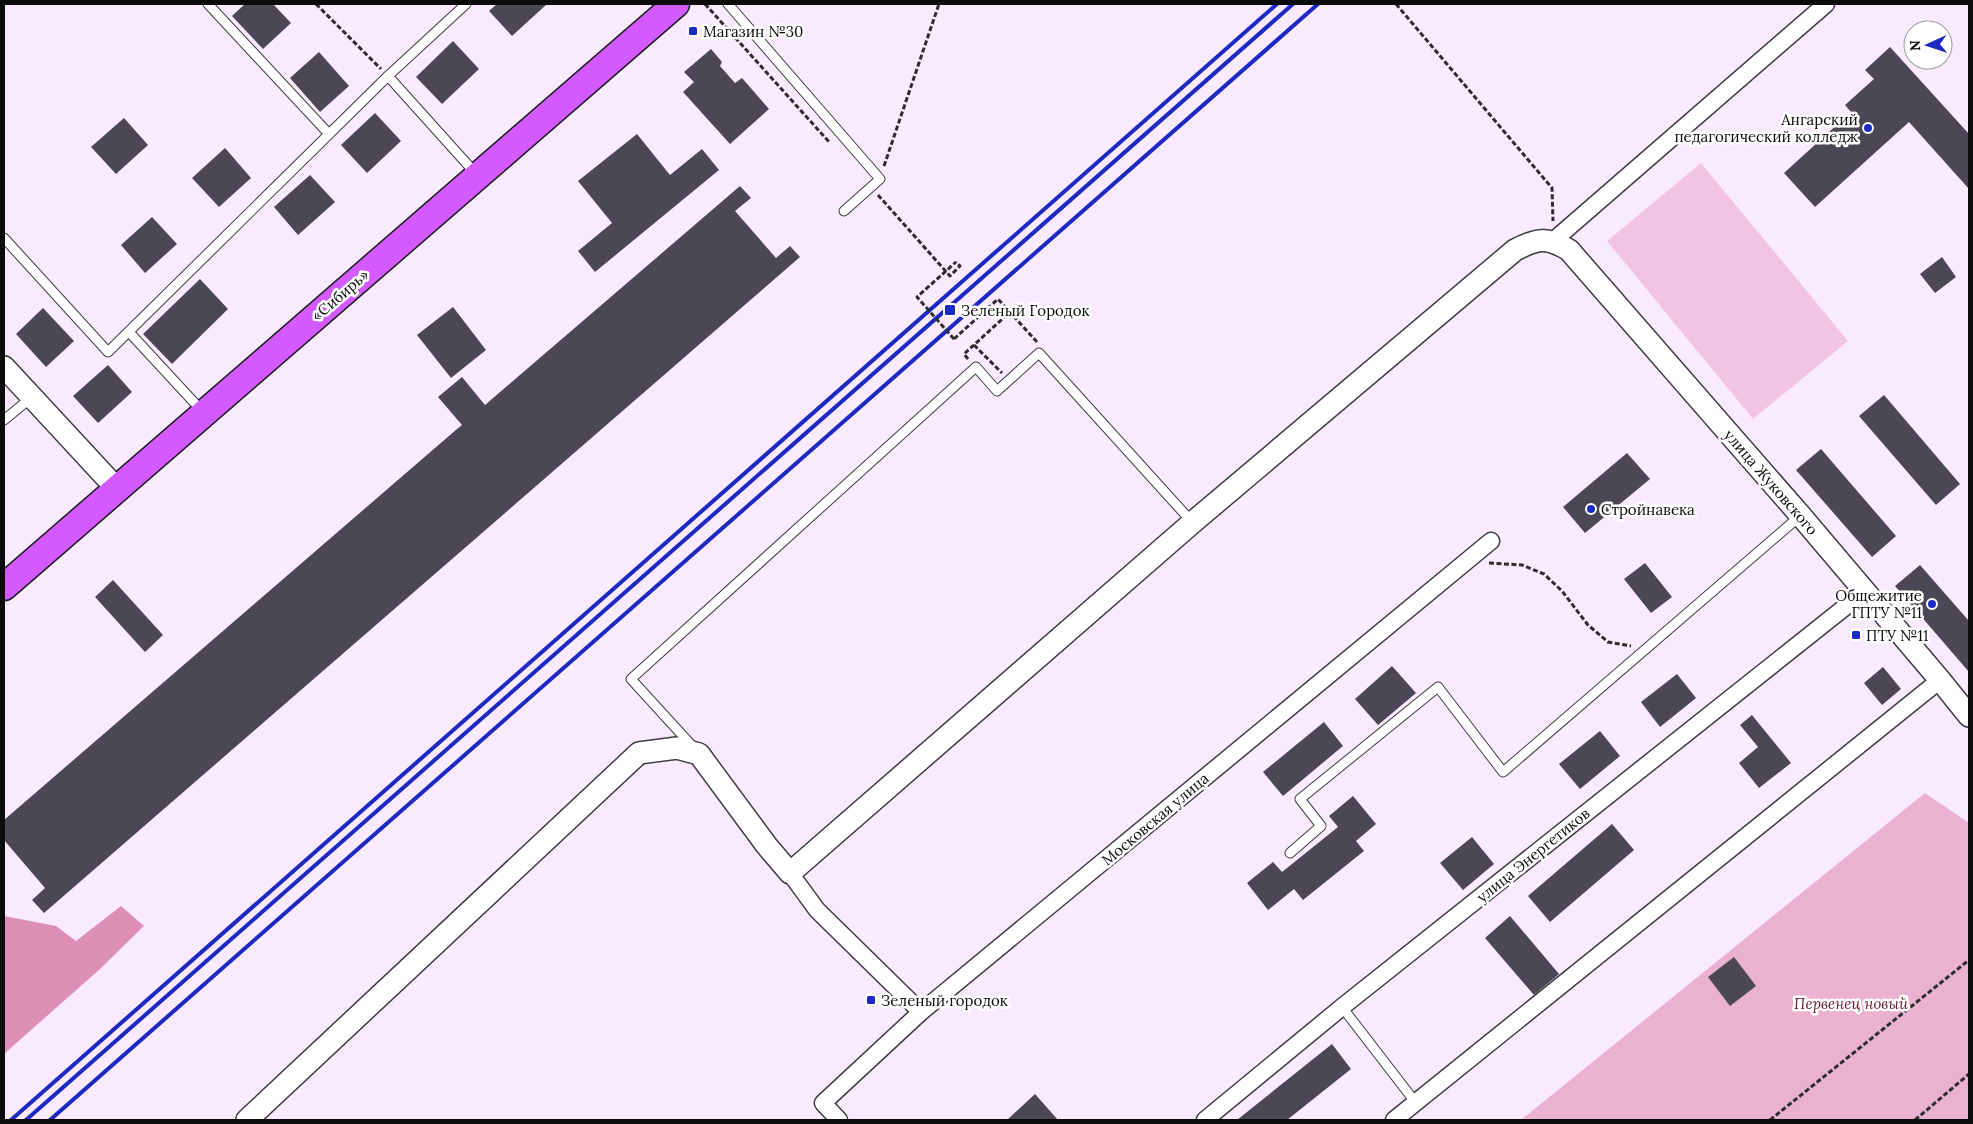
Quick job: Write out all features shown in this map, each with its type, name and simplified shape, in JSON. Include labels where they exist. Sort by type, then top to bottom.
[{"type":"main road","name":"«Сибирь»","points":[[4,587],[676,4]]},
{"type":"street","points":[[790,873],[1192,523],[1515,250],[1529,243],[1561,246],[1826,4]]},
{"type":"street","name":"улица Жуковского","points":[[1561,246],[1800,516],[1969,716]]},
{"type":"street","points":[[4,367],[118,489]]},
{"type":"street","name":"Московская улица","points":[[839,1120],[823,1103],[921,1012],[1491,541]]},
{"type":"street","name":"улица Энергетиков","points":[[1205,1120],[1342,1007],[1864,592]]},
{"type":"street","points":[[1394,1120],[1940,680]]},
{"type":"street","points":[[247,1120],[639,752],[660,748],[677,748],[699,754],[817,910],[921,1012]]},
{"type":"lane","points":[[208,4],[329,134]]},
{"type":"lane","points":[[4,238],[108,352],[388,76],[466,4]]},
{"type":"lane","points":[[728,4],[880,179],[844,211]]},
{"type":"lane","points":[[388,76],[477,176]]},
{"type":"lane","points":[[129,332],[204,413]]},
{"type":"lane","points":[[699,754],[631,679],[976,367],[997,391],[1039,353],[1192,523]]},
{"type":"lane","points":[[4,420],[32,397]]},
{"type":"lane","points":[[1290,853],[1321,826],[1300,798],[1438,687],[1503,772],[1800,516]]},
{"type":"lane","points":[[1342,1007],[1416,1103]]},
{"type":"path","points":[[316,4],[388,76]]},
{"type":"path","points":[[880,179],[939,4]]},
{"type":"path","points":[[1396,4],[1552,188],[1561,246]]},
{"type":"path","points":[[956,262],[917,296],[954,338],[998,299],[1037,342]]},
{"type":"path","points":[[976,367],[964,354],[1010,312]]},
{"type":"path","points":[[974,345],[1009,380]]},
{"type":"path","points":[[1466,562],[1522,565],[1544,574],[1562,591],[1588,625],[1608,642],[1646,649]]},
{"type":"path","points":[[1770,1120],[1969,960]]},
{"type":"path","points":[[1914,1120],[1969,1074]]},
{"type":"green space","name":"Первенец новый","points":[[1925,793],[1969,823],[1969,1120],[1521,1120]]},
{"type":"shaded area","points":[[1701,163],[1848,341],[1753,419],[1607,241]]},
{"type":"shaded area","points":[[121,906],[144,926],[100,969],[4,1054],[4,916],[56,926],[76,941]]},
{"type":"building","points":[[245,4],[273,4],[291,23],[263,49],[232,16]]},
{"type":"building","points":[[497,4],[547,4],[512,36],[489,11]]},
{"type":"building","points":[[453,41],[479,69],[442,104],[416,77]]},
{"type":"building","name":"Ангарский педагогический колледж","points":[[1890,47],[1903,61],[1903,70],[1911,70],[1969,134],[1969,189],[1909,122],[1815,207],[1784,173],[1851,112],[1845,105],[1874,79],[1865,70]]},
{"type":"building","points":[[711,49],[722,62],[720,66],[735,83],[742,78],[769,109],[730,144],[683,92],[694,82],[684,72]]},
{"type":"building","points":[[319,52],[349,86],[320,112],[290,78]]},
{"type":"building","points":[[375,113],[401,141],[367,173],[341,145]]},
{"type":"building","points":[[124,118],[148,145],[116,174],[91,147]]},
{"type":"building","points":[[637,134],[670,175],[702,149],[719,170],[595,272],[578,251],[612,223],[578,181]]},
{"type":"building","points":[[225,148],[251,178],[219,207],[192,178]]},
{"type":"building","points":[[310,175],[335,202],[298,235],[274,207]]},
{"type":"building","points":[[740,186],[751,198],[735,211],[776,258],[790,246],[800,257],[44,913],[32,900],[45,888],[4,840],[4,820],[462,425],[438,397],[462,377],[485,405]]},
{"type":"building","points":[[152,217],[177,244],[145,273],[121,245]]},
{"type":"building","points":[[1942,257],[1956,277],[1935,293],[1920,274]]},
{"type":"building","points":[[200,279],[228,309],[172,364],[143,334]]},
{"type":"building","points":[[453,307],[486,350],[451,378],[417,335]]},
{"type":"building","points":[[43,308],[74,341],[46,367],[16,334]]},
{"type":"building","points":[[108,365],[132,392],[98,423],[73,396]]},
{"type":"building","points":[[1884,395],[1960,484],[1936,505],[1859,416]]},
{"type":"building","points":[[1821,449],[1896,536],[1872,557],[1796,470]]},
{"type":"building","points":[[1627,453],[1650,479],[1585,533],[1563,507]]},
{"type":"building","points":[[1645,563],[1672,597],[1651,613],[1624,579]]},
{"type":"building","name":"Общежитие ГПТУ №11","points":[[1920,565],[1969,621],[1969,672],[1895,586]]},
{"type":"building","points":[[113,580],[163,635],[145,652],[95,597]]},
{"type":"building","points":[[1392,666],[1416,693],[1378,725],[1355,699]]},
{"type":"building","points":[[1883,667],[1901,689],[1882,705],[1864,683]]},
{"type":"building","points":[[1677,674],[1696,698],[1660,727],[1641,702]]},
{"type":"building","points":[[1752,715],[1791,763],[1759,788],[1739,763],[1758,747],[1740,725]]},
{"type":"building","points":[[1324,722],[1343,746],[1283,796],[1263,772]]},
{"type":"building","points":[[1600,731],[1620,756],[1580,789],[1559,764]]},
{"type":"building","points":[[1353,796],[1376,824],[1356,841],[1364,851],[1303,900],[1294,889],[1268,910],[1247,883],[1273,862],[1282,872],[1338,827],[1329,816]]},
{"type":"building","points":[[1612,824],[1634,850],[1550,922],[1528,896]]},
{"type":"building","points":[[1472,837],[1494,864],[1463,890],[1440,863]]},
{"type":"building","points":[[1510,916],[1559,974],[1534,995],[1485,938]]},
{"type":"building","points":[[1734,957],[1756,986],[1730,1006],[1708,977]]},
{"type":"building","points":[[1332,1044],[1351,1069],[1287,1120],[1237,1120]]},
{"type":"building","points":[[1035,1094],[1058,1120],[1007,1120]]},
{"type":"railway","points":[[11,1120],[1277,4]]},
{"type":"railway","points":[[26,1120],[1293,4]]},
{"type":"railway","points":[[50,1120],[1318,4]]},
{"type":"place","name":"Магазин №30","points":[[693,31]]},
{"type":"place","name":"Ангарский педагогический колледж","points":[[1868,128]]},
{"type":"place","name":"Зеленый Городок","points":[[950,310]]},
{"type":"place","name":"Стройнавека","points":[[1591,509]]},
{"type":"place","name":"Общежитие ГПТУ №11","points":[[1932,604]]},
{"type":"place","name":"ПТУ №11","points":[[1856,635]]},
{"type":"place","name":"Зеленый городок","points":[[871,1000]]}]
